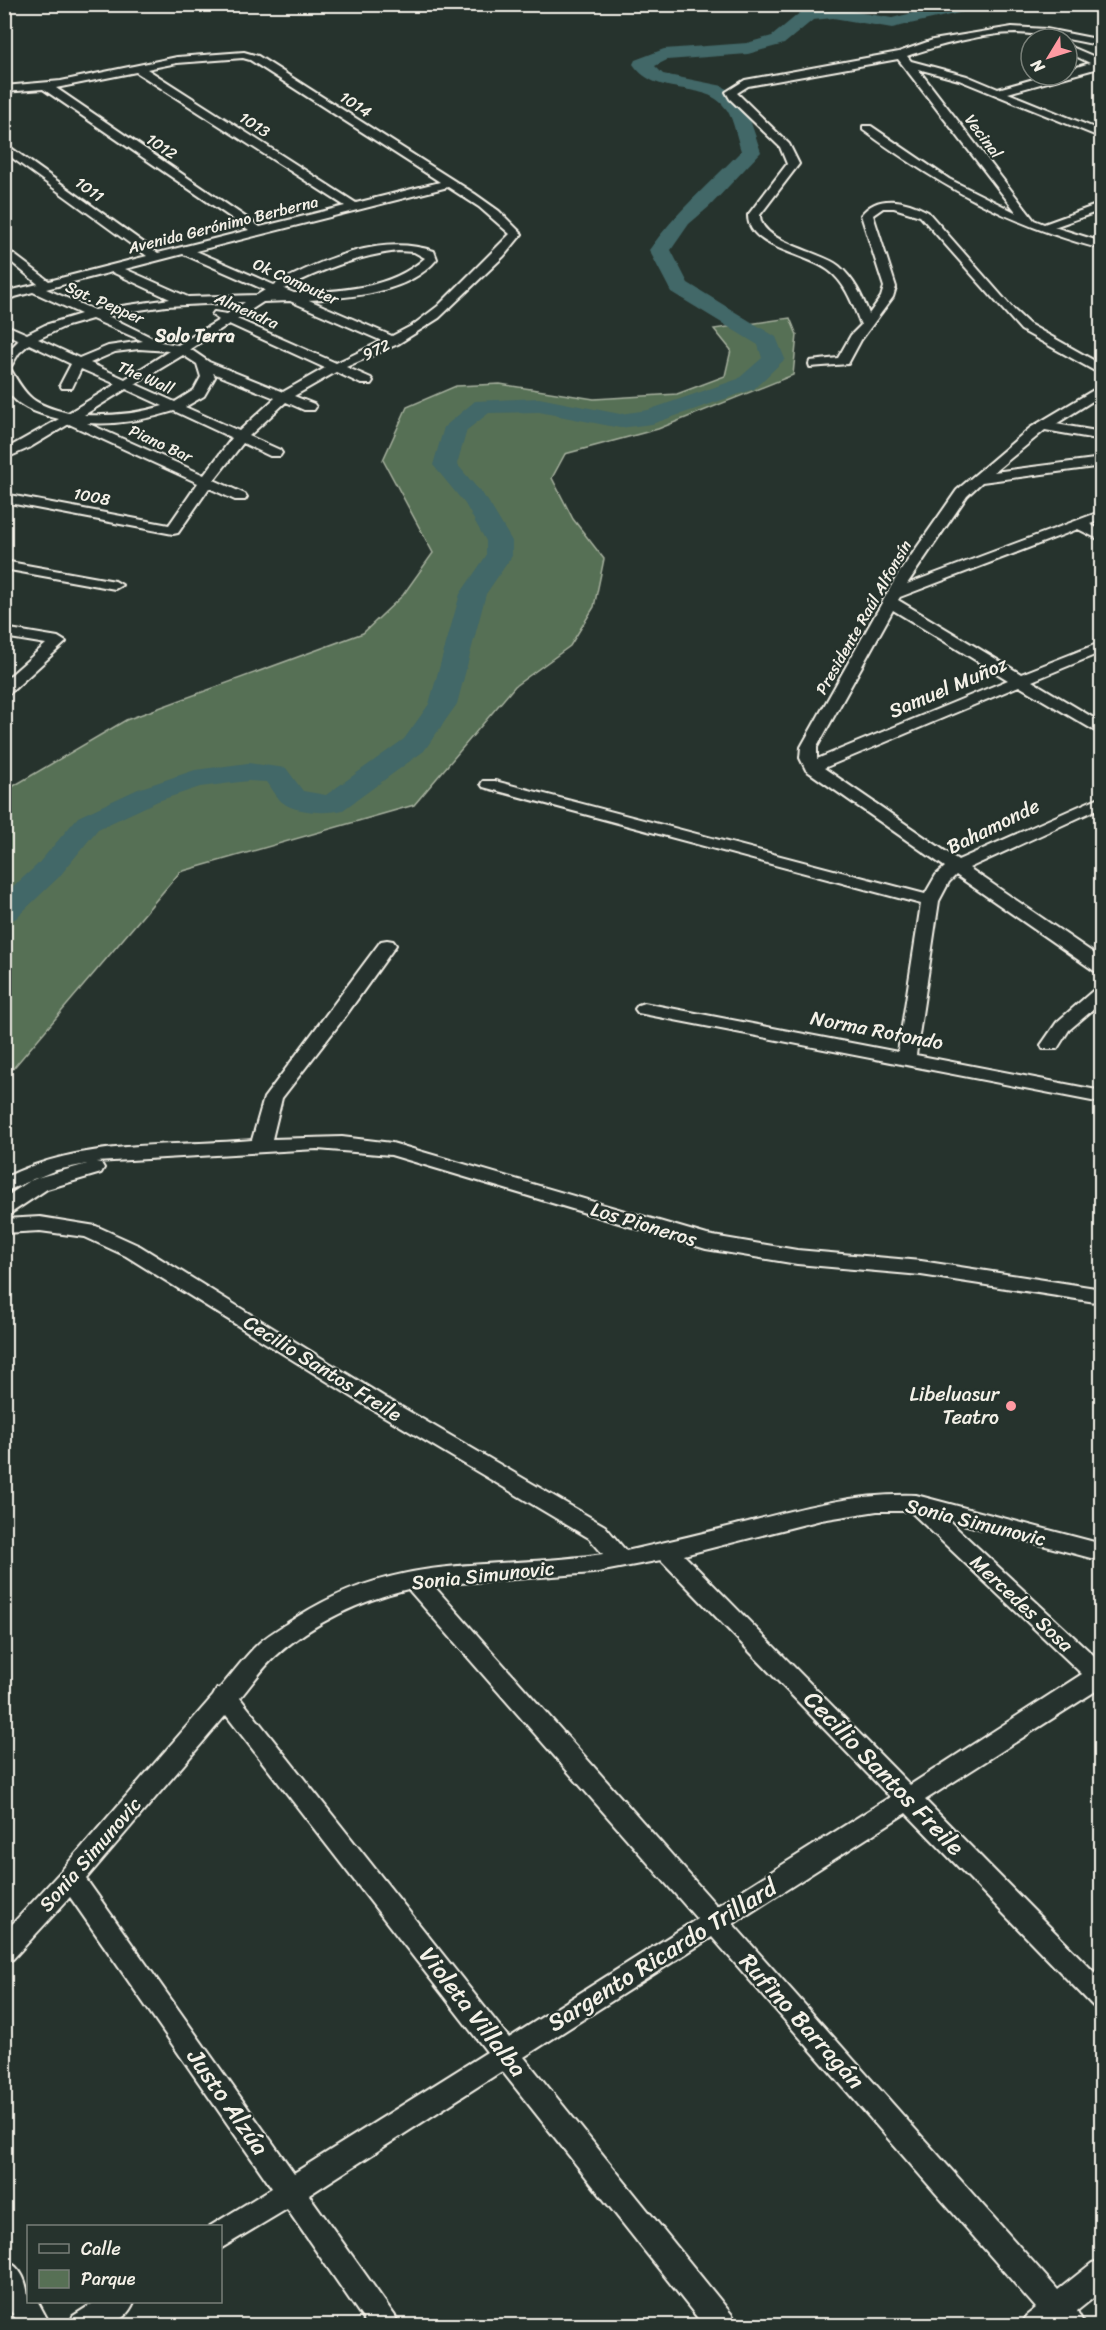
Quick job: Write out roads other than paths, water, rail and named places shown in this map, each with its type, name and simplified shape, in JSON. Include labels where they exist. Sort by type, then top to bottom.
[{"type":"street","points":[[868,325],[853,290],[841,275],[819,260],[761,234],[753,223],[753,215],[793,164],[785,146],[730,92],[745,83],[901,55],[933,43],[1019,31]]},
{"type":"street","points":[[1079,40],[1101,43]]},
{"type":"street","points":[[1079,54],[1101,64]]},
{"type":"street","name":"Vecinal","points":[[901,55],[1030,223]]},
{"type":"street","name":"1014","points":[[137,68],[221,56],[254,58],[444,180]]},
{"type":"street","points":[[909,64],[973,82],[1099,132]]},
{"type":"street","points":[[1079,70],[1101,64]]},
{"type":"street","points":[[4,89],[46,86],[137,68]]},
{"type":"street","name":"1013","points":[[137,68],[356,208]]},
{"type":"street","points":[[928,89],[951,82],[973,82]]},
{"type":"street","name":"1012","points":[[46,86],[254,229]]},
{"type":"street","points":[[998,92],[1019,86]]},
{"type":"street","points":[[867,128],[908,158],[981,203],[1030,223],[1101,246]]},
{"type":"street","name":"1011","points":[[4,146],[152,254]]},
{"type":"street","name":"Avenida Gerónimo Berberna","points":[[4,287],[40,284],[114,269],[152,254],[186,250],[344,201],[444,180]]},
{"type":"street","name":"Avenida Gerónimo Berberna","points":[[4,296],[152,254],[254,229],[356,208],[444,180]]},
{"type":"street","name":"972","points":[[173,530],[211,472],[240,435],[284,397],[336,367],[393,341],[440,312],[516,234],[503,224],[498,216],[444,180]]},
{"type":"street","points":[[815,364],[843,361],[856,338],[887,297],[890,287],[867,215],[871,209],[881,205],[896,204],[912,207],[924,214],[1018,320],[1101,371]]},
{"type":"street","points":[[1047,229],[1050,224],[1101,206]]},
{"type":"street","points":[[4,455],[67,419],[124,385],[227,320],[262,297],[274,289],[314,270],[371,252],[414,248],[430,254],[431,259],[420,271],[383,286],[348,293],[262,297],[186,301],[93,314],[56,325],[28,339],[8,357],[4,368],[10,391],[34,409],[67,419],[122,419],[174,407],[196,396],[204,389],[208,375],[203,364]]},
{"type":"street","name":"Sgt. Pepper","points":[[4,250],[40,284],[93,314],[163,346]]},
{"type":"street","name":"Ok Computer","points":[[186,250],[393,341]]},
{"type":"street","name":"Almendra","points":[[114,269],[366,381]]},
{"type":"street","name":"The Wall","points":[[4,328],[275,453]]},
{"type":"street","points":[[67,385],[68,375],[79,363],[100,352],[116,348],[163,346],[191,353],[203,364],[309,407]]},
{"type":"street","name":"Presidente Raúl Alfonsín","points":[[812,767],[808,758],[809,747],[904,576],[962,493],[1002,456],[1101,389]]},
{"type":"street","name":"Piano Bar","points":[[67,419],[240,497]]},
{"type":"street","points":[[1044,426],[1101,436]]},
{"type":"street","points":[[978,478],[1101,462]]},
{"type":"street","name":"1008","points":[[4,498],[173,530]]},
{"type":"street","points":[[893,598],[1101,515]]},
{"type":"street","points":[[1079,524],[1101,537]]},
{"type":"street","points":[[4,565],[115,585]]},
{"type":"street","points":[[893,598],[1101,730]]},
{"type":"street","points":[[4,632],[58,642],[4,690]]},
{"type":"street","name":"Samuel Muñoz","points":[[812,767],[1101,646]]},
{"type":"street","points":[[812,767],[954,868],[1101,968]]},
{"type":"street","points":[[489,784],[930,901]]},
{"type":"street","name":"Bahamonde","points":[[906,1058],[930,901],[942,879],[954,868],[1101,801]]},
{"type":"street","points":[[261,1144],[273,1098],[286,1077],[338,1014],[387,945]]},
{"type":"street","points":[[1050,1045],[1063,1026],[1101,992]]},
{"type":"street","name":"Norma Rotondo","points":[[644,1009],[1101,1097]]},
{"type":"street","name":"Los Pioneros","points":[[4,1186],[63,1161],[134,1151],[191,1151],[261,1144],[339,1142],[366,1144],[392,1149],[706,1242],[797,1257],[921,1268],[1101,1296]]},
{"type":"street","name":"Los Pioneros","points":[[4,1208],[40,1184],[84,1169],[153,1161],[191,1151]]},
{"type":"street","name":"Cecilio Santos Freile","points":[[4,1227],[40,1224],[89,1231],[133,1251],[378,1403],[597,1532],[621,1560]]},
{"type":"street","name":"Sonia Simunovic","points":[[4,1951],[71,1878],[225,1696],[268,1649],[300,1626],[352,1597],[380,1587],[415,1581],[621,1560],[839,1507],[891,1501],[916,1503],[1101,1552]]},
{"type":"street","name":"Mercedes Sosa","points":[[916,1503],[1100,1675]]},
{"type":"street","name":"Cecilio Santos Freile","points":[[665,1550],[909,1798],[1101,1998]]},
{"type":"street","name":"Rufino Barragán","points":[[415,1581],[714,1922],[1054,2320]]},
{"type":"street","name":"Sargento Ricardo Trillard","points":[[222,2235],[1100,1675]]},
{"type":"street","name":"Violeta Villalba","points":[[225,1696],[505,2054],[723,2325]]},
{"type":"street","name":"Justo Alzúa","points":[[71,1878],[385,2325]]},
{"type":"street","points":[[4,2273],[37,2325]]},
{"type":"street","points":[[1054,2320],[1101,2273]]},
{"type":"street","points":[[83,2325],[117,2303]]},
{"type":"waterway","points":[[4,912],[48,871],[88,823],[148,795],[195,779],[248,772],[276,774],[293,797],[315,804],[333,804],[414,745],[443,704],[473,594],[499,556],[499,541],[476,501],[445,465],[456,427],[483,406],[539,405],[620,421],[652,417],[746,384],[774,359],[768,342],[679,287],[660,250],[682,220],[703,202],[751,152],[736,108],[716,90],[657,78],[642,64],[664,55],[748,48],[778,40],[808,15],[833,13],[892,23],[975,4]]},
{"type":"place","name":"Libeluasur Teatro","points":[[1011,1406]]},
{"type":"district","name":"Solo Terra","points":[[195,336]]}]
